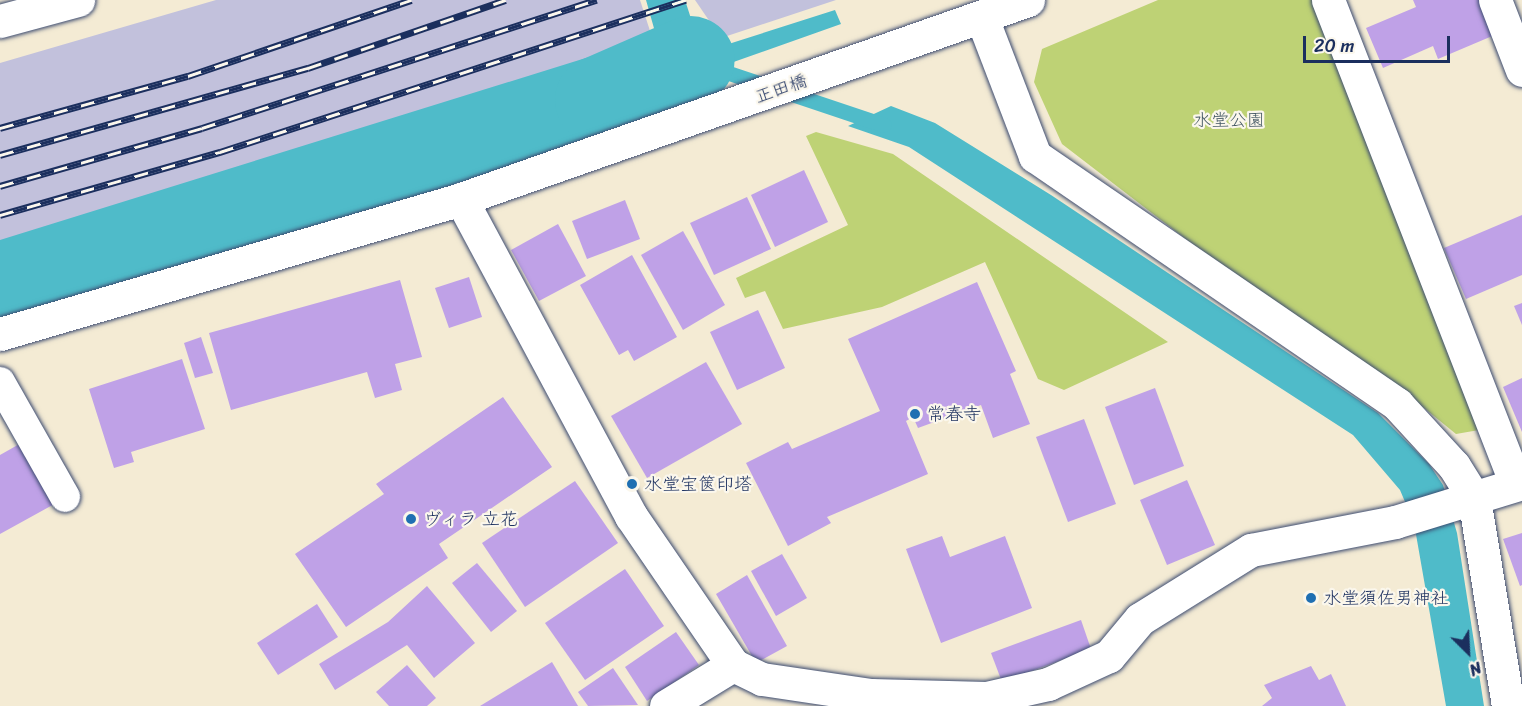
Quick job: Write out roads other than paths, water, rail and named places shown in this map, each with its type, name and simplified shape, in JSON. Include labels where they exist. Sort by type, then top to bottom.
[{"type":"street","points":[[0,21],[42,4],[78,0]]},
{"type":"street","name":"正田橋","points":[[0,334],[461,199],[839,69],[1028,0]]},
{"type":"street","points":[[461,199],[631,516],[733,664],[762,679],[871,694],[986,698],[1048,684],[1109,656],[1140,619],[1251,550],[1395,522],[1519,484],[1328,0]]},
{"type":"street","points":[[1495,0],[1522,69]]},
{"type":"street","points":[[982,18],[1035,156],[1397,404],[1454,466],[1467,500],[1508,706]]},
{"type":"street","points":[[666,706],[733,664]]},
{"type":"street","points":[[762,679],[780,706]]},
{"type":"lane","points":[[0,382],[66,497]]},
{"type":"water","points":[[646,0],[685,0],[695,31],[716,48],[835,10],[841,24],[589,113],[582,96],[654,68],[661,53]]},
{"type":"water","points":[[891,106],[935,123],[1051,195],[1378,413],[1429,464],[1443,485],[1457,533],[1484,706],[1446,706],[1414,523],[1400,490],[1353,435],[909,147],[848,126]]},
{"type":"waterway","points":[[0,286],[599,100],[691,60]]},
{"type":"waterway","points":[[696,62],[884,125]]},
{"type":"railway","points":[[0,128],[188,76],[411,0]]},
{"type":"railway","points":[[0,155],[308,68],[506,0]]},
{"type":"railway","points":[[0,186],[202,128],[597,0]]},
{"type":"railway","points":[[0,215],[220,152],[686,0]]},
{"type":"place","name":"常春寺","points":[[915,414]]},
{"type":"place","name":"水堂宝篋印塔","points":[[632,484]]},
{"type":"place","name":"ヴィラ 立花","points":[[411,519]]},
{"type":"place","name":"水堂須佐男神社","points":[[1311,598]]},
{"type":"park label","name":"水堂公園","points":[[1229,120]]}]
